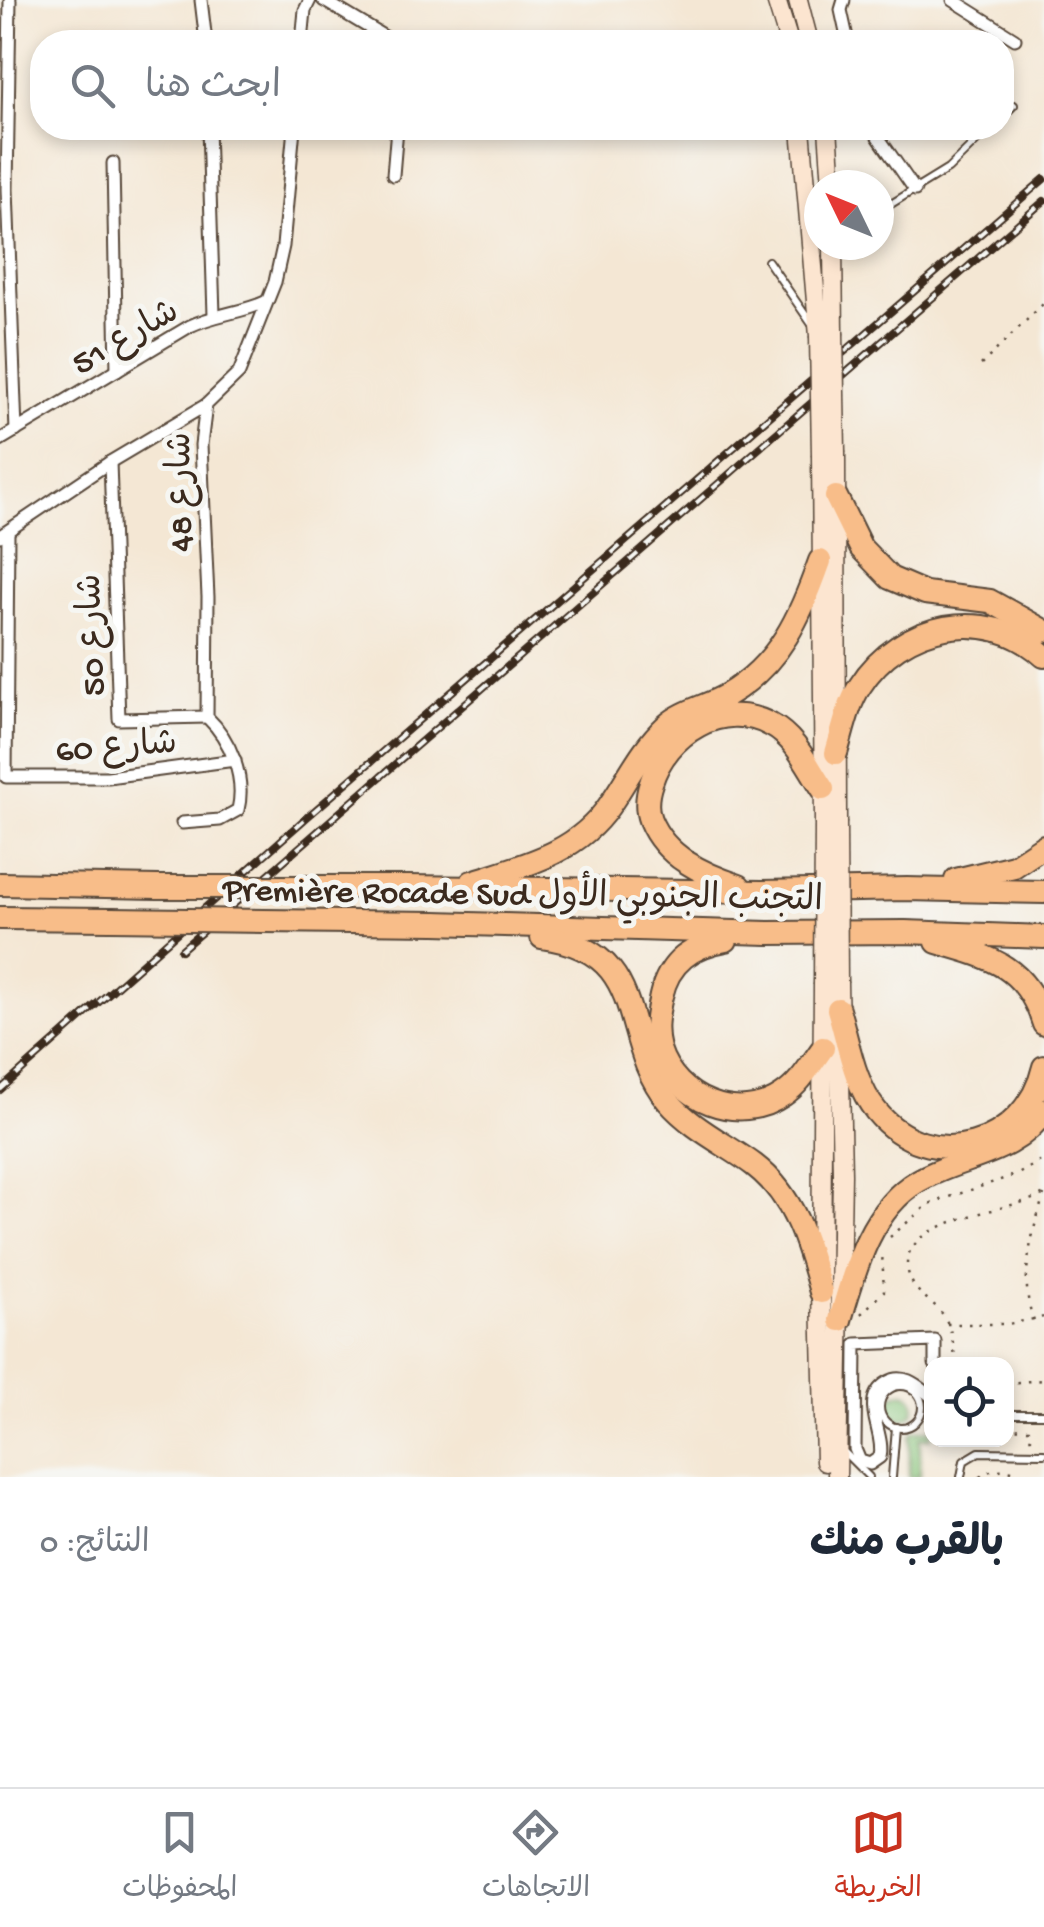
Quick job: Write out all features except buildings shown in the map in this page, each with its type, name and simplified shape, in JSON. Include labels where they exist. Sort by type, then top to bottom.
[{"type":"highway","points":[[836,497],[862,548],[890,578],[925,593],[990,601],[1044,631]]},
{"type":"highway","points":[[456,888],[549,857],[574,843],[608,808],[631,767],[668,724],[726,696],[763,668],[780,649],[798,620],[820,561]]},
{"type":"highway","points":[[836,753],[859,687],[888,653],[906,641],[938,628],[970,625],[1015,636],[1044,656]]},
{"type":"highway","points":[[762,892],[707,874],[675,854],[660,838],[648,817],[647,799],[660,758],[678,738],[702,723],[721,716],[746,715],[771,725],[790,739],[823,789]]},
{"type":"highway","points":[[907,889],[994,873],[1014,866],[1044,846]]},
{"type":"highway","name":"Première Rocade Sud التجنب الجنوبي الأول","points":[[0,884],[1044,892]]},
{"type":"highway","name":"Première Rocade Sud التجنب الجنوبي الأول","points":[[0,918],[1044,937]]},
{"type":"highway","points":[[434,924],[561,940],[595,954],[608,966],[625,994],[660,1091],[690,1122],[755,1166],[776,1187],[805,1234],[821,1292]]},
{"type":"highway","points":[[905,932],[1002,964],[1028,988],[1044,1024]]},
{"type":"highway","points":[[768,933],[704,945],[685,954],[673,967],[656,1019],[664,1060],[701,1100],[740,1109],[763,1105],[783,1095],[823,1048]]},
{"type":"highway","points":[[838,1009],[869,1100],[896,1129],[927,1143],[973,1144],[1006,1129],[1032,1098],[1044,1067]]},
{"type":"highway","points":[[840,1320],[856,1265],[870,1236],[901,1194],[942,1169],[1005,1147],[1028,1130],[1044,1111]]},
{"type":"main road","points":[[776,0],[785,30]]},
{"type":"main road","points":[[798,0],[807,30]]},
{"type":"main road","points":[[803,140],[827,334]]},
{"type":"main road","points":[[829,140],[831,170]]},
{"type":"main road","points":[[831,822],[823,789],[820,561],[829,455],[827,334],[832,260]]},
{"type":"main road","points":[[825,1477],[821,1292],[823,1048],[831,984],[831,822],[836,753],[836,497],[829,455]]},
{"type":"main road","points":[[831,984],[838,1009],[842,1174],[837,1477]]},
{"type":"street","name":"شارع 51","points":[[10,0],[7,189],[16,430]]},
{"type":"street","points":[[201,0],[205,30]]},
{"type":"street","points":[[303,30],[310,0]]},
{"type":"street","points":[[323,0],[372,30]]},
{"type":"street","points":[[844,0],[841,10],[845,30]]},
{"type":"street","points":[[953,0],[1002,30]]},
{"type":"street","points":[[208,140],[214,315]]},
{"type":"street","name":"شارع 48","points":[[206,716],[208,597],[202,445],[206,405],[239,372],[275,282],[283,246],[293,140]]},
{"type":"street","points":[[392,175],[396,140]]},
{"type":"street","points":[[880,140],[914,190]]},
{"type":"street","points":[[113,163],[117,370]]},
{"type":"street","name":"شارع 51","points":[[0,440],[214,315],[244,312],[266,302]]},
{"type":"street","points":[[4,534],[110,462],[206,405]]},
{"type":"street","name":"شارع 50","points":[[110,462],[119,719],[206,716]]},
{"type":"street","name":"شارع 60","points":[[4,534],[6,777],[108,777],[235,760]]},
{"type":"street","points":[[182,823],[220,820],[238,810],[242,796],[235,760],[221,730],[206,716]]},
{"type":"street","points":[[924,1398],[905,1379],[892,1379],[884,1384],[872,1411],[882,1444],[880,1457],[870,1464],[860,1461],[855,1450],[856,1344],[935,1342],[935,1357]]},
{"type":"lane","points":[[894,202],[948,170],[975,140]]},
{"type":"lane","points":[[768,261],[827,334]]},
{"type":"lane","points":[[896,1427],[882,1415],[881,1402],[887,1392],[899,1386],[912,1389],[924,1399]]},
{"type":"lane","points":[[896,1427],[914,1423],[924,1406]]},
{"type":"lane","points":[[1014,1414],[1044,1414]]},
{"type":"lane","points":[[892,1477],[896,1427]]},
{"type":"lane","points":[[836,1443],[869,1477]]},
{"type":"lane","points":[[961,1477],[964,1460],[975,1453],[1044,1453]]},
{"type":"path","points":[[980,365],[1044,304]]},
{"type":"path","points":[[859,1344],[858,1318],[884,1291],[884,1244],[914,1213],[928,1204],[1018,1174],[1044,1159]]},
{"type":"path","points":[[1034,1320],[1028,1295],[1028,1268],[1044,1195]]},
{"type":"path","points":[[955,1357],[942,1313],[913,1284],[910,1257],[916,1244],[944,1224],[1044,1195]]},
{"type":"path","points":[[948,1324],[1008,1324],[1044,1318]]},
{"type":"path","points":[[1014,1382],[1044,1380]]},
{"type":"path","points":[[1014,1428],[1030,1429],[1031,1438],[1023,1438]]},
{"type":"path","points":[[980,1477],[987,1471],[1019,1472],[1025,1477]]},
{"type":"green space","points":[[902,1393],[911,1397],[915,1406],[911,1415],[902,1419],[893,1415],[889,1406],[893,1397]]},
{"type":"green space","points":[[924,1430],[924,1439],[920,1439],[920,1477],[909,1477],[910,1435]]},
{"type":"railway","points":[[0,1090],[306,818],[1044,179]]},
{"type":"railway","points":[[181,950],[1044,201]]}]
